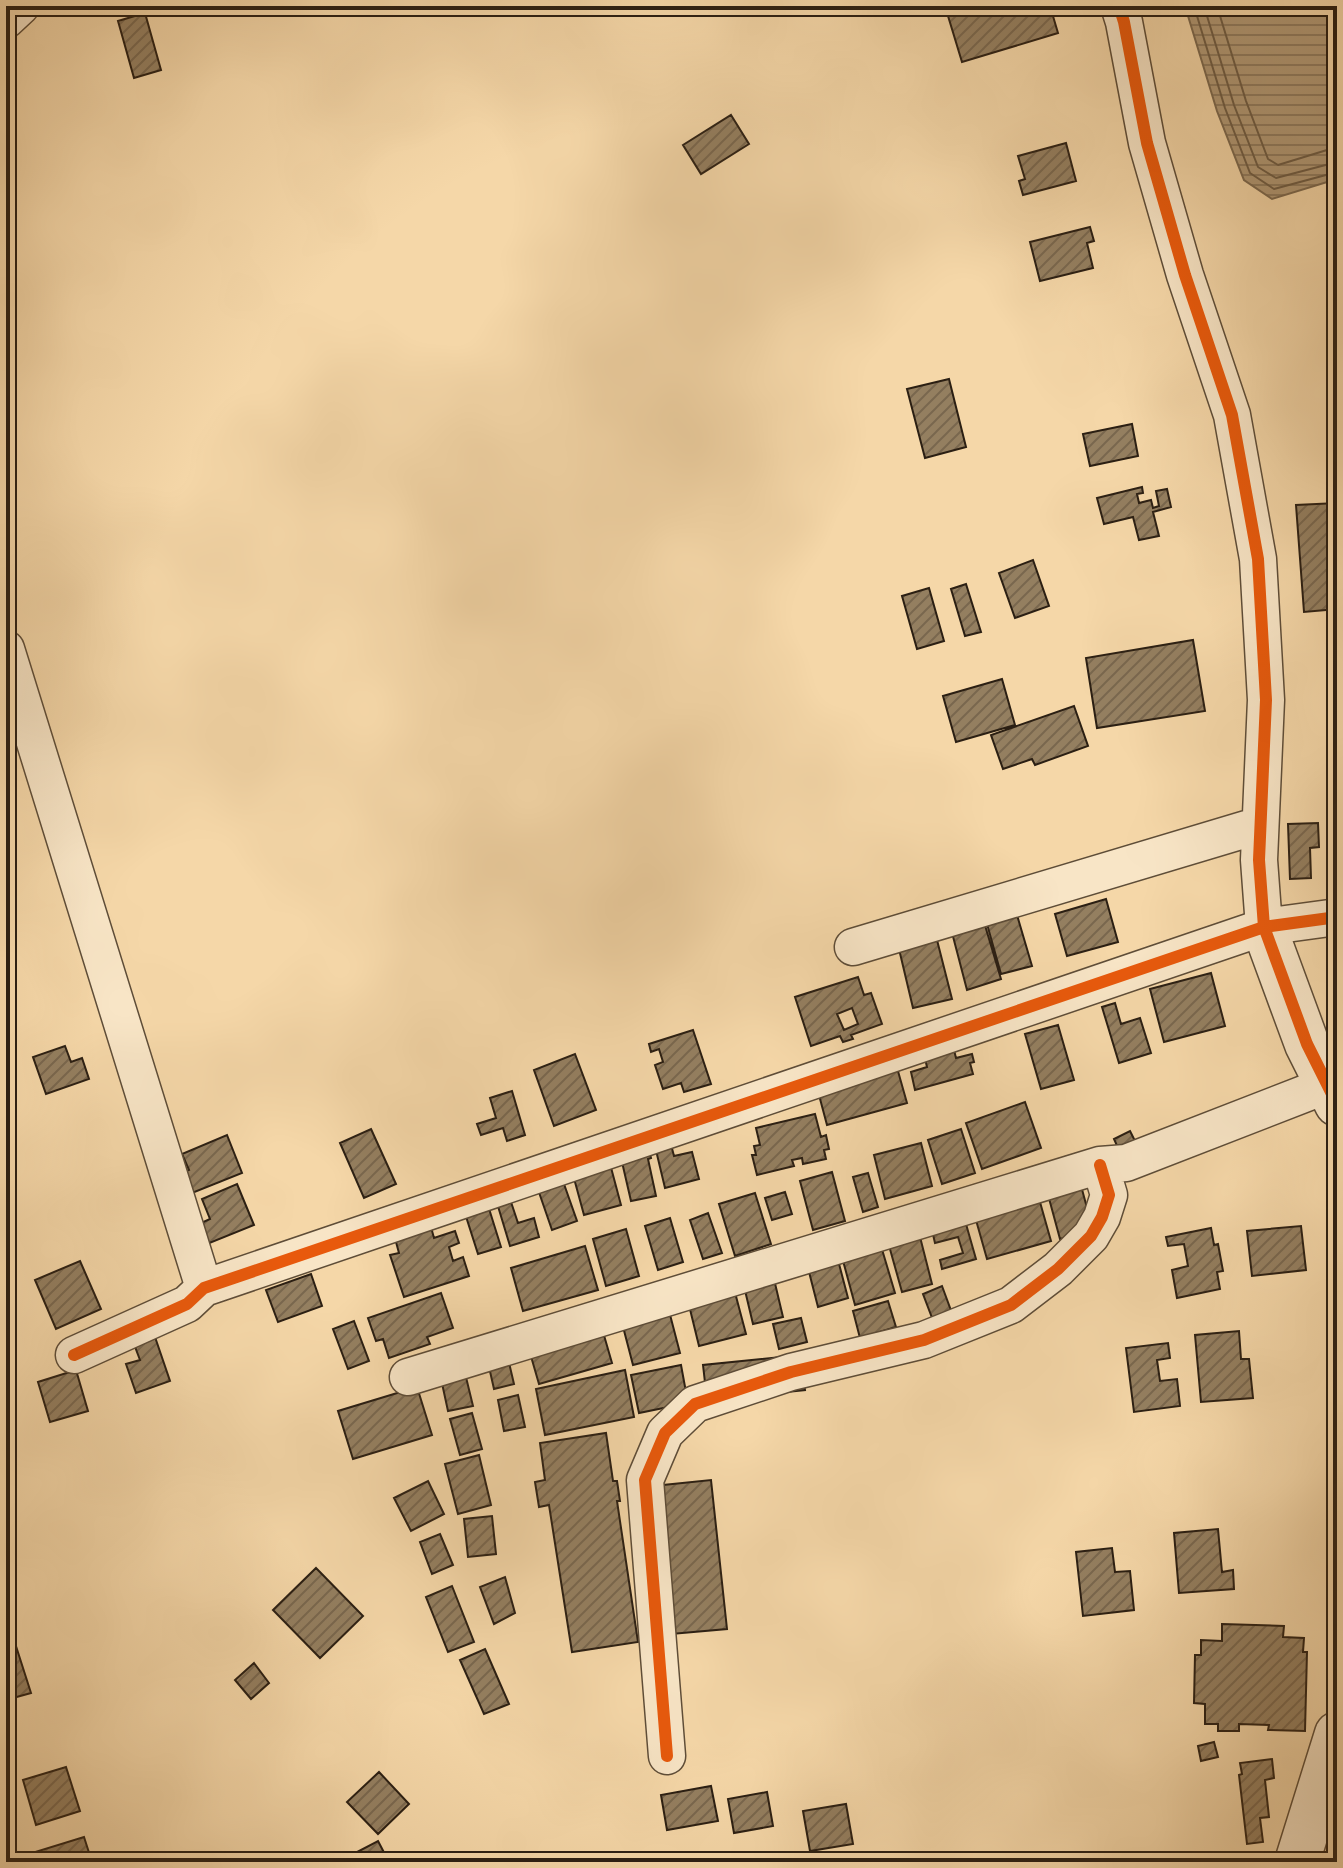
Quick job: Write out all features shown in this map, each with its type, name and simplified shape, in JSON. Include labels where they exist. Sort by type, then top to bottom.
[{"type":"street","points":[[6,20],[21,6]]},
{"type":"street","points":[[408,1377],[1100,1165],[1126,1163],[1332,1094],[1307,1044],[1264,927],[1259,860],[1266,700],[1258,559],[1232,415],[1185,275],[1147,143],[1119,6]]},
{"type":"street","points":[[6,649],[204,1288]]},
{"type":"street","points":[[853,947],[1260,825]]},
{"type":"street","points":[[74,1355],[187,1304],[204,1288],[1264,927],[1337,917]]},
{"type":"street","points":[[667,1756],[645,1480],[665,1433],[695,1404],[791,1372],[924,1340],[1011,1305],[1058,1269],[1091,1236],[1102,1217],[1109,1195],[1100,1165]]},
{"type":"street","points":[[1297,1862],[1337,1734]]},
{"type":"water","points":[[1185,6],[1337,6],[1337,179],[1272,199],[1244,180],[1217,111]]},
{"type":"building","points":[[945,6],[1050,6],[1058,33],[962,62]]},
{"type":"building","points":[[145,13],[161,70],[134,78],[118,21]]},
{"type":"building","points":[[731,115],[749,144],[701,174],[683,145]]},
{"type":"building","points":[[1066,143],[1076,181],[1023,195],[1019,181],[1025,179],[1018,156]]},
{"type":"building","points":[[1090,227],[1094,241],[1087,243],[1093,268],[1040,281],[1030,242]]},
{"type":"building","points":[[949,379],[966,447],[925,458],[907,389]]},
{"type":"building","points":[[1132,424],[1138,456],[1090,466],[1083,434]]},
{"type":"building","points":[[1142,487],[1143,493],[1137,494],[1139,503],[1151,500],[1153,508],[1159,506],[1156,491],[1167,489],[1171,507],[1153,512],[1159,536],[1139,540],[1133,517],[1104,524],[1097,498]]},
{"type":"building","points":[[1337,503],[1337,609],[1304,612],[1296,505]]},
{"type":"building","points":[[1033,560],[1049,606],[1015,618],[999,573]]},
{"type":"building","points":[[966,584],[981,632],[965,636],[951,589]]},
{"type":"building","points":[[929,588],[944,641],[917,649],[902,596]]},
{"type":"building","points":[[1193,640],[1205,711],[1097,728],[1086,658]]},
{"type":"building","points":[[1002,679],[1015,725],[956,742],[943,696]]},
{"type":"building","points":[[1074,706],[1088,746],[1035,765],[1032,759],[1003,769],[991,735]]},
{"type":"building","points":[[1318,823],[1319,847],[1310,848],[1311,878],[1290,879],[1288,824]]},
{"type":"building","points":[[1106,899],[1118,942],[1067,956],[1055,914]]},
{"type":"building","points":[[1017,915],[1032,966],[1001,974],[987,924]]},
{"type":"building","points":[[984,922],[1001,979],[967,990],[950,925]]},
{"type":"building","points":[[937,940],[952,999],[913,1008],[899,949]]},
{"type":"building","points":[[1211,973],[1225,1026],[1164,1042],[1150,989]]},
{"type":"building","points":[[858,977],[864,995],[871,993],[882,1024],[851,1035],[853,1039],[843,1042],[840,1036],[811,1046],[795,997]],"holes":[[[852,1008],[858,1024],[844,1030],[837,1014]]]},
{"type":"building","points":[[1115,1003],[1121,1024],[1140,1018],[1151,1053],[1119,1063],[1102,1007]]},
{"type":"building","points":[[1058,1025],[1074,1080],[1041,1089],[1025,1034]]},
{"type":"building","points":[[693,1030],[711,1084],[684,1092],[681,1083],[663,1089],[655,1065],[663,1062],[659,1049],[651,1052],[649,1044]]},
{"type":"building","points":[[65,1046],[71,1062],[82,1058],[89,1079],[46,1094],[33,1057]]},
{"type":"building","points":[[953,1046],[956,1058],[972,1054],[974,1062],[970,1063],[973,1074],[915,1090],[911,1072],[927,1067],[924,1054]]},
{"type":"building","points":[[575,1054],[596,1110],[554,1126],[534,1070]]},
{"type":"building","points":[[894,1057],[907,1103],[827,1125],[815,1080]]},
{"type":"building","points":[[512,1091],[525,1135],[507,1141],[503,1128],[481,1135],[477,1124],[496,1118],[490,1098]]},
{"type":"building","points":[[1025,1102],[1041,1148],[982,1169],[966,1123]]},
{"type":"building","points":[[815,1114],[821,1137],[826,1135],[829,1149],[824,1150],[826,1159],[803,1164],[802,1158],[792,1160],[794,1166],[757,1175],[752,1155],[756,1155],[754,1146],[760,1145],[756,1128]]},
{"type":"building","points":[[371,1129],[396,1184],[364,1198],[340,1143]]},
{"type":"building","points":[[961,1129],[975,1173],[942,1184],[928,1140]]},
{"type":"building","points":[[1130,1131],[1139,1149],[1122,1157],[1114,1139]]},
{"type":"building","points":[[227,1135],[242,1173],[192,1193],[183,1172],[189,1170],[182,1154]]},
{"type":"building","points":[[669,1137],[674,1156],[692,1152],[699,1179],[665,1188],[654,1142]]},
{"type":"building","points":[[921,1143],[932,1186],[885,1199],[874,1155]]},
{"type":"building","points":[[648,1146],[656,1196],[631,1201],[622,1162]]},
{"type":"building","points":[[609,1160],[621,1205],[584,1215],[572,1171]]},
{"type":"building","points":[[558,1167],[577,1221],[552,1230],[533,1175]]},
{"type":"building","points":[[832,1172],[845,1221],[813,1230],[800,1181]]},
{"type":"building","points":[[868,1173],[878,1207],[863,1212],[853,1177]]},
{"type":"building","points":[[1080,1182],[1093,1230],[1060,1239],[1047,1191]]},
{"type":"building","points":[[237,1184],[254,1225],[207,1244],[199,1224],[210,1219],[202,1199]]},
{"type":"building","points":[[785,1192],[792,1214],[772,1220],[765,1198]]},
{"type":"building","points":[[755,1193],[771,1244],[735,1256],[719,1204]]},
{"type":"building","points":[[1038,1195],[1051,1241],[987,1259],[974,1213]]},
{"type":"building","points":[[486,1199],[501,1247],[478,1254],[463,1207]]},
{"type":"building","points":[[510,1199],[518,1223],[534,1218],[539,1237],[510,1246],[497,1203]]},
{"type":"building","points":[[708,1213],[722,1253],[703,1259],[690,1220]]},
{"type":"building","points":[[964,1217],[976,1259],[942,1269],[940,1260],[963,1253],[958,1237],[935,1243],[931,1226]]},
{"type":"building","points":[[670,1218],[683,1262],[658,1270],[645,1226]]},
{"type":"building","points":[[429,1220],[434,1238],[455,1231],[459,1243],[449,1247],[453,1261],[463,1257],[469,1276],[404,1297],[390,1255],[399,1253],[393,1231]]},
{"type":"building","points":[[1301,1226],[1306,1270],[1252,1276],[1247,1231]]},
{"type":"building","points":[[1211,1228],[1214,1245],[1218,1244],[1223,1271],[1217,1272],[1220,1289],[1177,1298],[1172,1270],[1188,1266],[1184,1244],[1168,1246],[1166,1237]]},
{"type":"building","points":[[626,1229],[639,1276],[606,1286],[593,1239]]},
{"type":"building","points":[[919,1233],[932,1284],[902,1292],[888,1242]]},
{"type":"building","points":[[585,1246],[598,1290],[523,1311],[511,1268]]},
{"type":"building","points":[[881,1246],[895,1293],[855,1305],[842,1257]]},
{"type":"building","points":[[838,1260],[848,1298],[818,1307],[808,1268]]},
{"type":"building","points":[[80,1261],[101,1309],[56,1329],[35,1280]]},
{"type":"building","points":[[311,1274],[322,1306],[278,1322],[266,1290]]},
{"type":"building","points":[[773,1275],[783,1317],[753,1324],[743,1282]]},
{"type":"building","points":[[733,1285],[746,1334],[699,1346],[687,1297]]},
{"type":"building","points":[[942,1286],[953,1316],[934,1323],[923,1294]]},
{"type":"building","points":[[441,1293],[453,1328],[427,1337],[430,1344],[389,1358],[383,1339],[376,1341],[368,1318]]},
{"type":"building","points":[[888,1301],[896,1327],[860,1338],[853,1311]]},
{"type":"building","points":[[668,1307],[680,1353],[633,1365],[621,1319]]},
{"type":"building","points":[[801,1318],[807,1342],[779,1349],[773,1324]]},
{"type":"building","points":[[354,1321],[369,1361],[348,1369],[333,1329]]},
{"type":"building","points":[[601,1325],[612,1363],[539,1384],[528,1346]]},
{"type":"building","points":[[1239,1331],[1241,1359],[1249,1359],[1253,1398],[1201,1402],[1195,1335]]},
{"type":"building","points":[[155,1337],[170,1381],[136,1393],[126,1364],[140,1360],[134,1344]]},
{"type":"building","points":[[1168,1343],[1170,1358],[1157,1360],[1160,1381],[1177,1379],[1180,1406],[1134,1412],[1126,1348]]},
{"type":"building","points":[[507,1354],[514,1384],[494,1389],[487,1358]]},
{"type":"building","points":[[800,1355],[805,1390],[707,1400],[703,1365]]},
{"type":"building","points":[[681,1365],[688,1403],[639,1413],[631,1375]]},
{"type":"building","points":[[464,1369],[473,1406],[448,1411],[440,1374]]},
{"type":"building","points":[[76,1370],[88,1411],[50,1422],[38,1382]]},
{"type":"building","points":[[625,1370],[634,1417],[545,1435],[536,1389]]},
{"type":"building","points":[[417,1387],[432,1435],[353,1459],[338,1411]]},
{"type":"building","points":[[518,1395],[525,1427],[504,1431],[498,1400]]},
{"type":"building","points":[[472,1413],[482,1449],[460,1455],[450,1419]]},
{"type":"building","points":[[606,1433],[613,1481],[617,1481],[620,1501],[617,1501],[638,1642],[572,1652],[549,1505],[539,1507],[535,1482],[545,1480],[540,1443]]},
{"type":"building","points":[[479,1455],[491,1505],[458,1514],[445,1464]]},
{"type":"building","points":[[711,1480],[727,1629],[660,1635],[644,1487]]},
{"type":"building","points":[[428,1481],[444,1514],[411,1531],[394,1498]]},
{"type":"building","points":[[492,1516],[496,1554],[468,1557],[464,1519]]},
{"type":"building","points":[[1218,1529],[1222,1572],[1233,1570],[1234,1589],[1179,1593],[1174,1533]]},
{"type":"building","points":[[440,1534],[453,1565],[432,1574],[420,1542]]},
{"type":"building","points":[[1112,1548],[1115,1572],[1130,1571],[1134,1610],[1083,1616],[1076,1552]]},
{"type":"building","points":[[316,1568],[363,1616],[320,1658],[273,1610]]},
{"type":"building","points":[[505,1577],[515,1613],[494,1624],[480,1587]]},
{"type":"building","points":[[452,1586],[474,1642],[448,1652],[426,1597]]},
{"type":"building","points":[[1222,1624],[1284,1626],[1283,1637],[1304,1638],[1303,1652],[1307,1652],[1305,1731],[1268,1730],[1269,1725],[1239,1724],[1239,1731],[1218,1731],[1218,1724],[1205,1724],[1205,1704],[1194,1703],[1195,1655],[1201,1655],[1201,1640],[1222,1641]]},
{"type":"building","points":[[15,1643],[31,1693],[6,1700],[6,1646]]},
{"type":"building","points":[[485,1649],[509,1704],[484,1714],[460,1660]]},
{"type":"building","points":[[254,1663],[269,1683],[251,1699],[235,1680]]},
{"type":"building","points":[[1214,1742],[1218,1757],[1201,1761],[1198,1746]]},
{"type":"building","points":[[1272,1759],[1274,1778],[1265,1780],[1269,1817],[1260,1818],[1263,1842],[1247,1844],[1240,1763]]},
{"type":"building","points":[[66,1767],[80,1811],[36,1825],[23,1780]]},
{"type":"building","points":[[379,1772],[409,1804],[378,1834],[347,1802]]},
{"type":"building","points":[[711,1786],[718,1821],[667,1830],[661,1795]]},
{"type":"building","points":[[767,1792],[773,1826],[734,1833],[728,1799]]},
{"type":"building","points":[[846,1804],[853,1844],[810,1851],[803,1811]]},
{"type":"building","points":[[84,1837],[92,1862],[9,1860]]},
{"type":"building","points":[[378,1841],[389,1862],[338,1862]]},
{"type":"cycle path","points":[[1119,6],[1147,143],[1185,275],[1232,415],[1258,559],[1266,700],[1259,860],[1264,927],[1307,1044],[1337,1104]]},
{"type":"cycle path","points":[[74,1355],[187,1304],[204,1288],[1264,927],[1337,917]]},
{"type":"cycle path","points":[[667,1756],[645,1480],[665,1433],[695,1404],[791,1372],[924,1340],[1011,1305],[1058,1269],[1091,1236],[1102,1217],[1109,1195],[1100,1165]]}]
